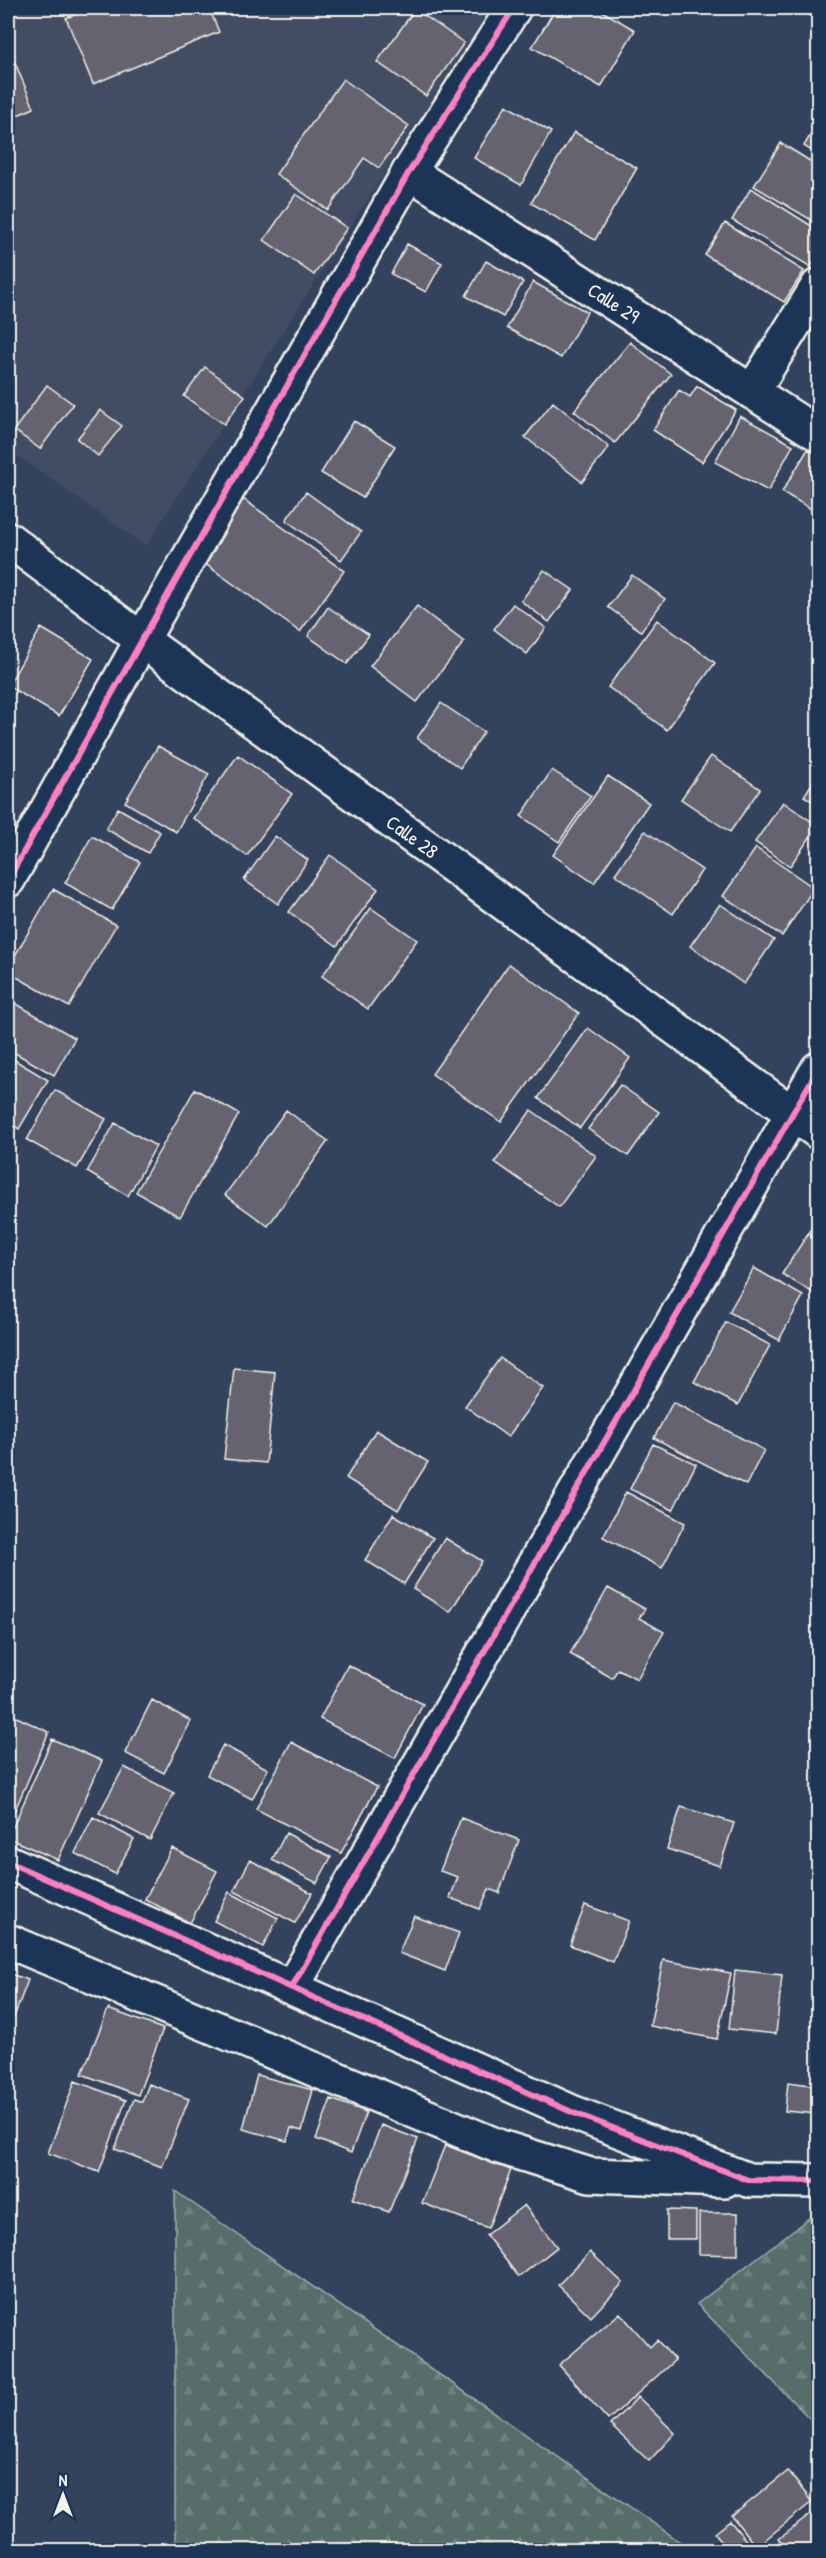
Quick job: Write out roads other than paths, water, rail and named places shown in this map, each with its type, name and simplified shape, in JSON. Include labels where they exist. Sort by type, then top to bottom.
[{"type":"street","points":[[8,880],[142,640],[410,172],[514,8]]},
{"type":"street","name":"Calle 29","points":[[410,172],[819,434]]},
{"type":"street","points":[[752,392],[819,286]]},
{"type":"street","name":"Calle 28","points":[[8,539],[142,640],[819,1132]]},
{"type":"street","points":[[292,1988],[819,1069]]},
{"type":"street","points":[[8,1862],[574,2114],[748,2180]]},
{"type":"street","points":[[8,1941],[511,2150],[590,2175],[819,2181]]}]
